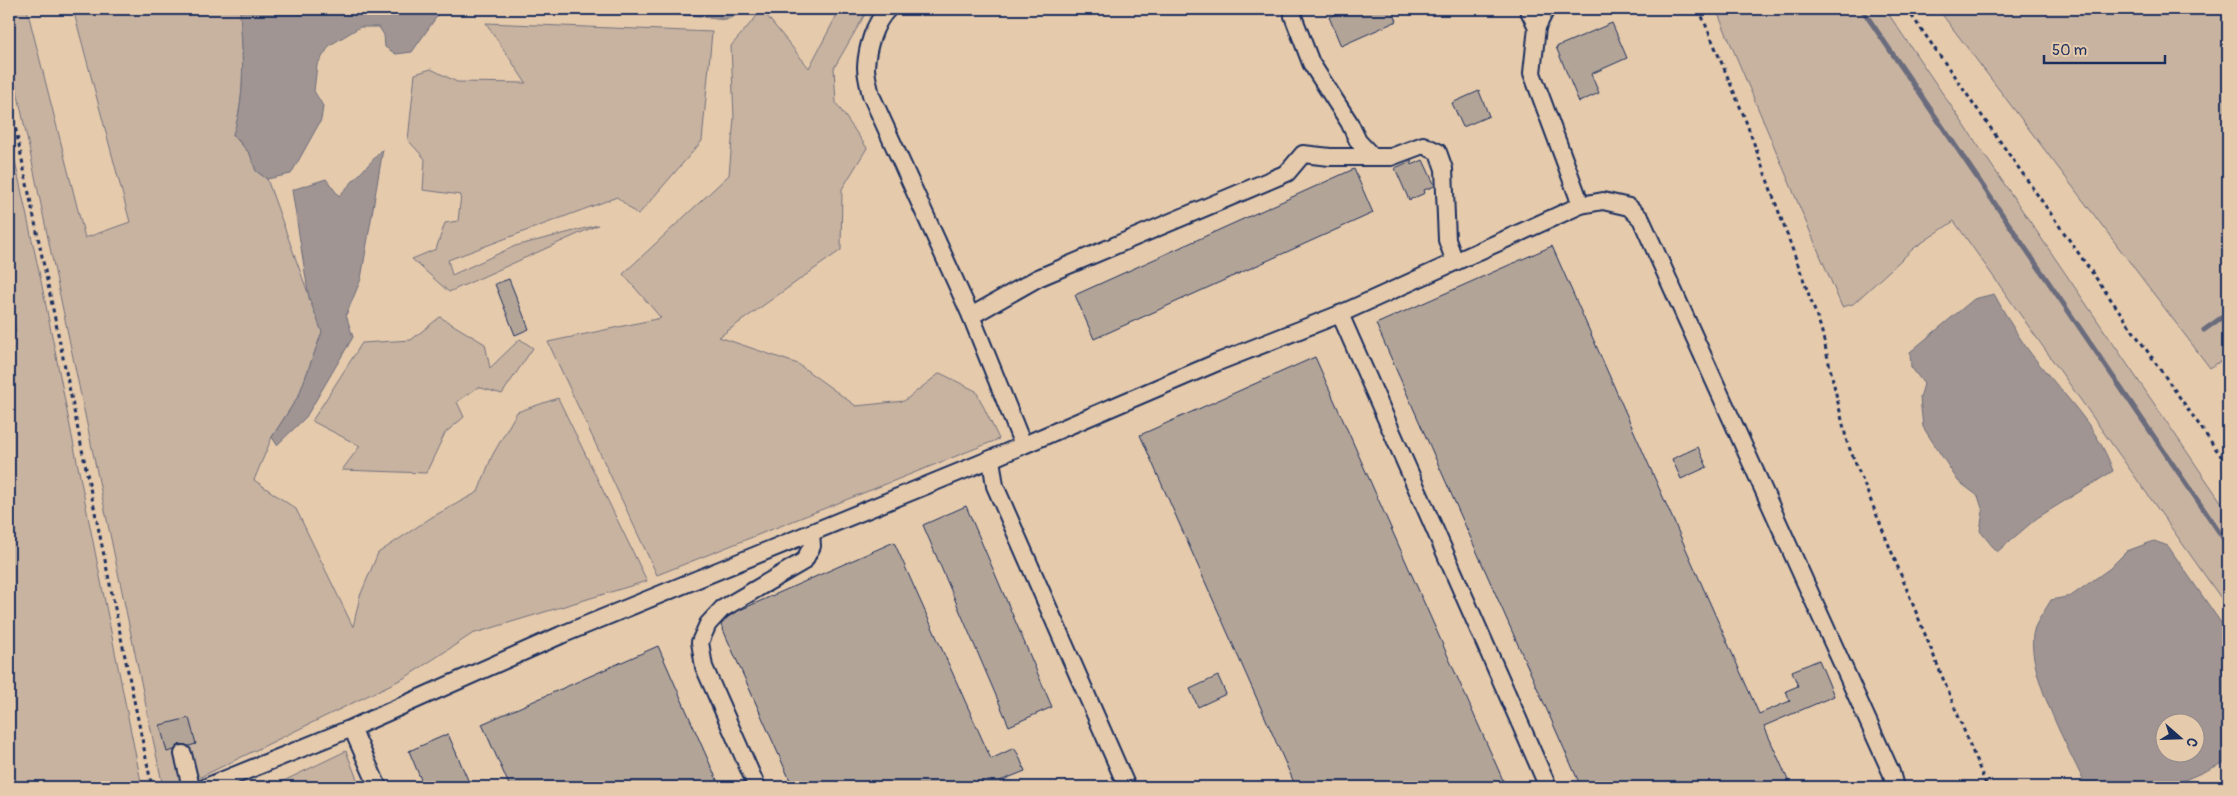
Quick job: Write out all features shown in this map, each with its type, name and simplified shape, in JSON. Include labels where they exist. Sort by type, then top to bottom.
[{"type":"lane","points":[[888,9],[870,40],[866,68],[871,95],[970,316],[1023,446]]},
{"type":"lane","points":[[1293,9],[1293,16],[1311,63],[1349,122],[1358,141],[1373,157]]},
{"type":"lane","points":[[1528,9],[1536,26]]},
{"type":"lane","points":[[1546,9],[1536,26],[1532,74],[1581,205]]},
{"type":"lane","points":[[970,316],[1038,278],[1287,173],[1303,154],[1330,157],[1391,157],[1423,145],[1438,152],[1444,169],[1447,240],[1455,262]]},
{"type":"lane","points":[[206,787],[352,728],[561,635],[1023,446],[1218,362],[1340,314],[1581,205],[1603,201],[1629,207],[1641,219],[1891,772],[1895,787]]},
{"type":"lane","points":[[1340,314],[1548,787]]},
{"type":"lane","points":[[991,459],[995,486],[1127,787]]},
{"type":"lane","points":[[757,787],[704,667],[700,642],[708,624],[722,609],[804,561],[812,546],[811,533]]},
{"type":"lane","points":[[352,728],[378,787]]},
{"type":"lane","points":[[183,754],[191,787]]},
{"type":"path","points":[[1699,9],[1744,116],[1821,328],[1847,442],[1988,787]]},
{"type":"path","points":[[1907,9],[2228,466]]},
{"type":"path","points":[[9,97],[152,787]]},
{"type":"shaded area","points":[[9,9],[27,9],[85,238],[130,222],[73,9],[240,9],[242,88],[233,135],[250,154],[256,171],[267,179],[322,332],[299,395],[272,437],[254,480],[296,509],[353,627],[360,596],[378,553],[432,517],[478,492],[492,456],[517,412],[558,398],[647,581],[472,634],[406,677],[180,787],[163,787],[9,52]]},
{"type":"shaded area","points":[[240,9],[442,9],[412,52],[396,54],[385,47],[384,35],[379,27],[360,27],[330,45],[317,65],[314,91],[323,106],[321,120],[291,174],[267,179],[256,171],[250,154],[233,134],[242,88]]},
{"type":"shaded area","points":[[578,9],[744,9],[734,17],[713,19],[701,16]]},
{"type":"shaded area","points":[[840,9],[868,9],[834,68],[836,103],[867,148],[842,189],[841,250],[719,337],[798,364],[856,406],[904,401],[940,373],[976,391],[999,439],[657,575],[548,342],[661,318],[623,274],[729,175],[734,118],[731,46],[762,10],[809,68]]},
{"type":"shaded area","points":[[1716,9],[1885,9],[2228,512],[2228,608],[1954,221],[1914,248],[1853,304],[1842,307]]},
{"type":"shaded area","points":[[1938,9],[2228,9],[2228,356],[2210,368]]},
{"type":"shaded area","points":[[486,23],[712,32],[702,141],[638,215],[617,197],[448,260],[452,275],[515,246],[598,225],[449,292],[412,259],[436,249],[445,223],[458,221],[461,195],[423,190],[425,159],[408,140],[415,74],[431,69],[457,82],[526,83]]},
{"type":"shaded area","points":[[9,134],[41,281],[142,787],[9,787],[9,334],[16,332],[9,302]]},
{"type":"shaded area","points":[[383,149],[361,279],[346,315],[353,337],[306,417],[277,445],[272,437],[299,395],[322,332],[309,298],[292,190],[326,179],[339,196]]},
{"type":"shaded area","points":[[1994,294],[2026,347],[2097,437],[2113,471],[2037,518],[1997,552],[1980,531],[1983,511],[1978,496],[1958,481],[1923,427],[1920,398],[1924,384],[1911,367],[1910,352],[1974,299]]},
{"type":"shaded area","points":[[440,317],[485,344],[490,368],[520,339],[533,348],[502,394],[478,387],[457,402],[464,417],[445,433],[426,473],[342,470],[360,446],[312,421],[362,343],[411,340]]},
{"type":"shaded area","points":[[2154,541],[2168,546],[2228,633],[2228,761],[2169,787],[2088,787],[2058,727],[2040,683],[2034,661],[2032,643],[2038,620],[2051,600],[2071,596],[2109,569],[2127,551]]},
{"type":"shaded area","points":[[346,751],[360,787],[271,787]]},
{"type":"building","points":[[1348,9],[1392,9],[1397,21],[1341,46],[1329,17]]},
{"type":"building","points":[[1612,23],[1627,58],[1591,74],[1599,93],[1579,102],[1556,47]]},
{"type":"building","points":[[1479,91],[1489,116],[1463,127],[1452,103]]},
{"type":"building","points":[[1423,160],[1435,186],[1424,190],[1425,193],[1409,200],[1395,168],[1411,161],[1412,165]]},
{"type":"building","points":[[1354,169],[1373,213],[1094,339],[1075,295]]},
{"type":"building","points":[[1552,246],[1759,714],[1790,701],[1786,691],[1798,686],[1792,671],[1819,660],[1834,696],[1764,726],[1791,787],[1581,787],[1376,324]]},
{"type":"building","points":[[509,279],[529,329],[515,335],[495,284]]},
{"type":"building","points":[[1315,357],[1506,787],[1296,787],[1140,435]]},
{"type":"building","points":[[1698,447],[1707,467],[1681,479],[1672,459]]},
{"type":"building","points":[[966,506],[1052,707],[1009,726],[923,525]]},
{"type":"building","points":[[894,542],[991,759],[1014,748],[1018,754],[1025,771],[1000,781],[1003,787],[793,787],[721,625],[728,617],[740,610]]},
{"type":"building","points":[[658,646],[720,787],[510,787],[482,724]]},
{"type":"building","points":[[1218,676],[1226,694],[1198,707],[1190,689]]},
{"type":"building","points":[[189,718],[196,744],[189,746],[180,744],[174,750],[167,752],[160,725]]},
{"type":"building","points":[[448,734],[471,787],[424,787],[409,751]]},
{"type":"waterway","points":[[1862,9],[2228,545]]},
{"type":"waterway","points":[[2204,330],[2228,313]]}]
